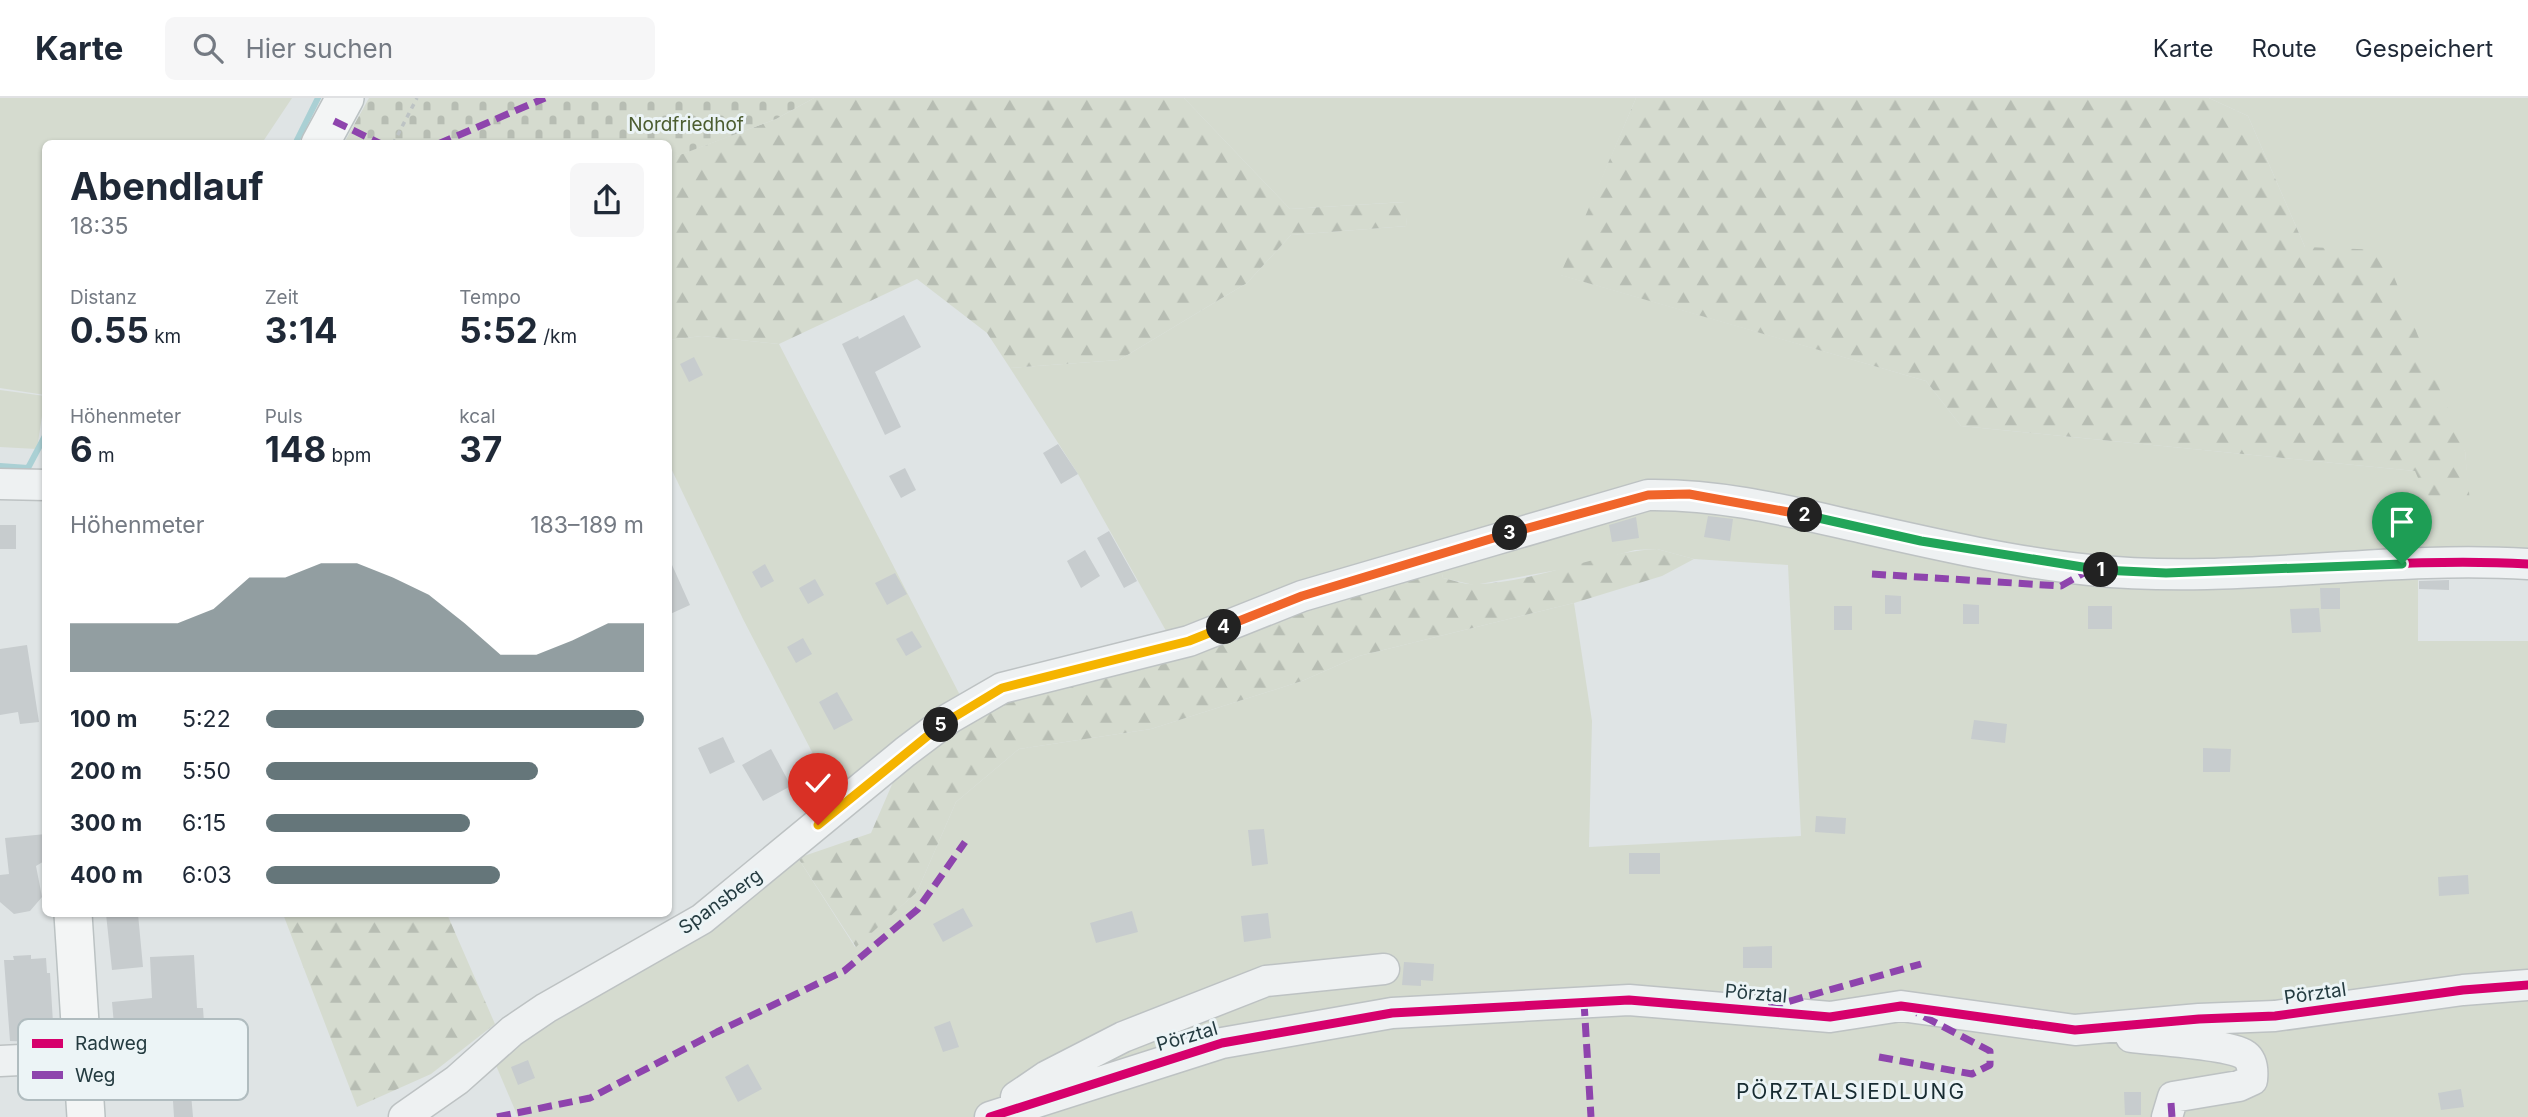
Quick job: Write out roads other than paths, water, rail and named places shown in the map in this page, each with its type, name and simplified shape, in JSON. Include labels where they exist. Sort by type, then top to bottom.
[{"type":"main road","points":[[322,140],[345,98]]},
{"type":"main road","points":[[73,917],[80,1019]]},
{"type":"street","points":[[0,484],[42,485]]},
{"type":"street","name":"Spansberg","points":[[404,1117],[457,1080],[513,1031],[546,1008],[702,919],[905,752],[950,718],[1002,688],[1189,641],[1302,596],[1648,495],[1689,494],[1777,508],[1921,541],[2089,570],[2166,573],[2471,561],[2528,564]]},
{"type":"street","points":[[989,1117],[1047,1076],[1123,1037],[1266,981],[1384,969]]},
{"type":"street","name":"Pörztal","points":[[989,1117],[1222,1043],[1392,1013],[1629,1000],[1830,1017],[1901,1006],[2075,1030],[2275,1016],[2463,990],[2528,985]]},
{"type":"street","points":[[2075,1030],[2229,1050],[2245,1056],[2253,1069],[2252,1080],[2239,1086],[2173,1097],[2167,1117]]},
{"type":"street","points":[[0,1061],[18,1060]]},
{"type":"waterway","points":[[297,140],[318,98]]},
{"type":"waterway","points":[[0,466],[28,468],[42,442]]},
{"type":"district","name":"PÖRZTALSIEDLUNG","points":[[1851,1092]]},
{"type":"park label","name":"Nordfriedhof","points":[[686,124]]}]
